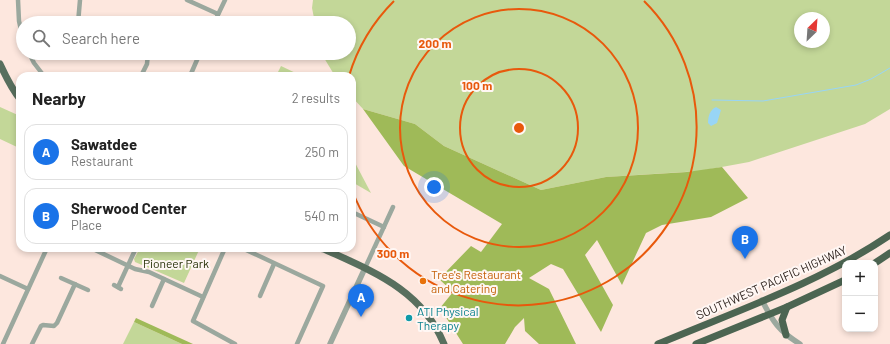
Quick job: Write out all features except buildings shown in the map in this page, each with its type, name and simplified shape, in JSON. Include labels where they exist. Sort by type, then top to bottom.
[{"type":"highway","name":"SOUTHWEST PACIFIC HIGHWAY","points":[[658,344],[837,267],[890,235]]},
{"type":"highway","points":[[878,261],[890,253]]},
{"type":"highway","points":[[696,344],[786,307],[842,281]]},
{"type":"highway","points":[[786,307],[782,320],[786,335]]},
{"type":"main road","points":[[0,64],[9,81],[9,85],[16,94]]},
{"type":"main road","points":[[9,81],[16,87]]},
{"type":"main road","points":[[331,252],[391,281],[417,303],[432,320],[444,344]]},
{"type":"street","points":[[18,0],[18,16]]},
{"type":"street","points":[[79,16],[80,0]]},
{"type":"street","points":[[187,0],[218,14],[224,0]]},
{"type":"street","points":[[32,60],[41,72]]},
{"type":"street","points":[[143,72],[147,60]]},
{"type":"street","points":[[192,72],[197,60]]},
{"type":"street","points":[[330,344],[393,207]]},
{"type":"street","points":[[356,214],[384,227]]},
{"type":"street","points":[[2,344],[45,252]]},
{"type":"street","points":[[99,252],[135,269],[149,272],[203,298]]},
{"type":"street","points":[[117,287],[134,252]]},
{"type":"street","points":[[223,252],[193,320],[235,344]]},
{"type":"street","points":[[250,252],[323,286],[297,344]]},
{"type":"street","points":[[260,296],[274,264]]},
{"type":"street","points":[[0,276],[28,289]]},
{"type":"street","points":[[61,278],[88,290]]},
{"type":"street","points":[[152,306],[164,279]]},
{"type":"street","points":[[32,344],[41,326],[54,326],[57,323],[75,284]]},
{"type":"street","points":[[762,300],[769,314],[777,325],[786,335],[800,344]]},
{"type":"green space","points":[[313,0],[890,0],[890,109],[865,124],[749,162],[700,171],[606,177],[541,190],[444,146],[415,124],[363,109],[356,101],[356,72],[333,72],[325,60],[356,60],[356,16],[314,16],[312,8]]},
{"type":"green space","points":[[281,66],[294,72],[278,72]]},
{"type":"green space","points":[[0,107],[16,114],[16,147],[0,139]]},
{"type":"green space","points":[[363,109],[415,124],[444,146],[541,190],[606,177],[687,172],[722,167],[748,198],[711,217],[662,225],[646,233],[622,285],[597,240],[585,255],[613,305],[601,332],[563,269],[551,264],[529,278],[549,289],[576,344],[539,344],[525,331],[524,318],[515,327],[505,344],[463,344],[440,308],[453,292],[439,279],[471,246],[481,252],[502,224],[404,166]]},
{"type":"green space","points":[[356,165],[371,193],[356,184]]},
{"type":"green space","name":"Pioneer Park","points":[[138,252],[198,252],[184,283],[135,262],[134,259]]},
{"type":"green space","points":[[136,318],[193,344],[182,344],[134,322]]},
{"type":"green space","points":[[134,322],[182,344],[123,344]]},
{"type":"water","points":[[716,107],[721,110],[717,123],[711,126],[708,123],[709,116],[712,110]]},
{"type":"waterway","points":[[712,100],[763,101],[856,85],[871,79],[890,68]]},
{"type":"place","name":"Sherwood Center","points":[[745,259]]},
{"type":"place","name":"Tree's Restaurant and Catering","points":[[423,281]]},
{"type":"place","name":"Sawatdee","points":[[361,317]]},
{"type":"place","name":"ATI Physical Therapy","points":[[409,318]]}]
